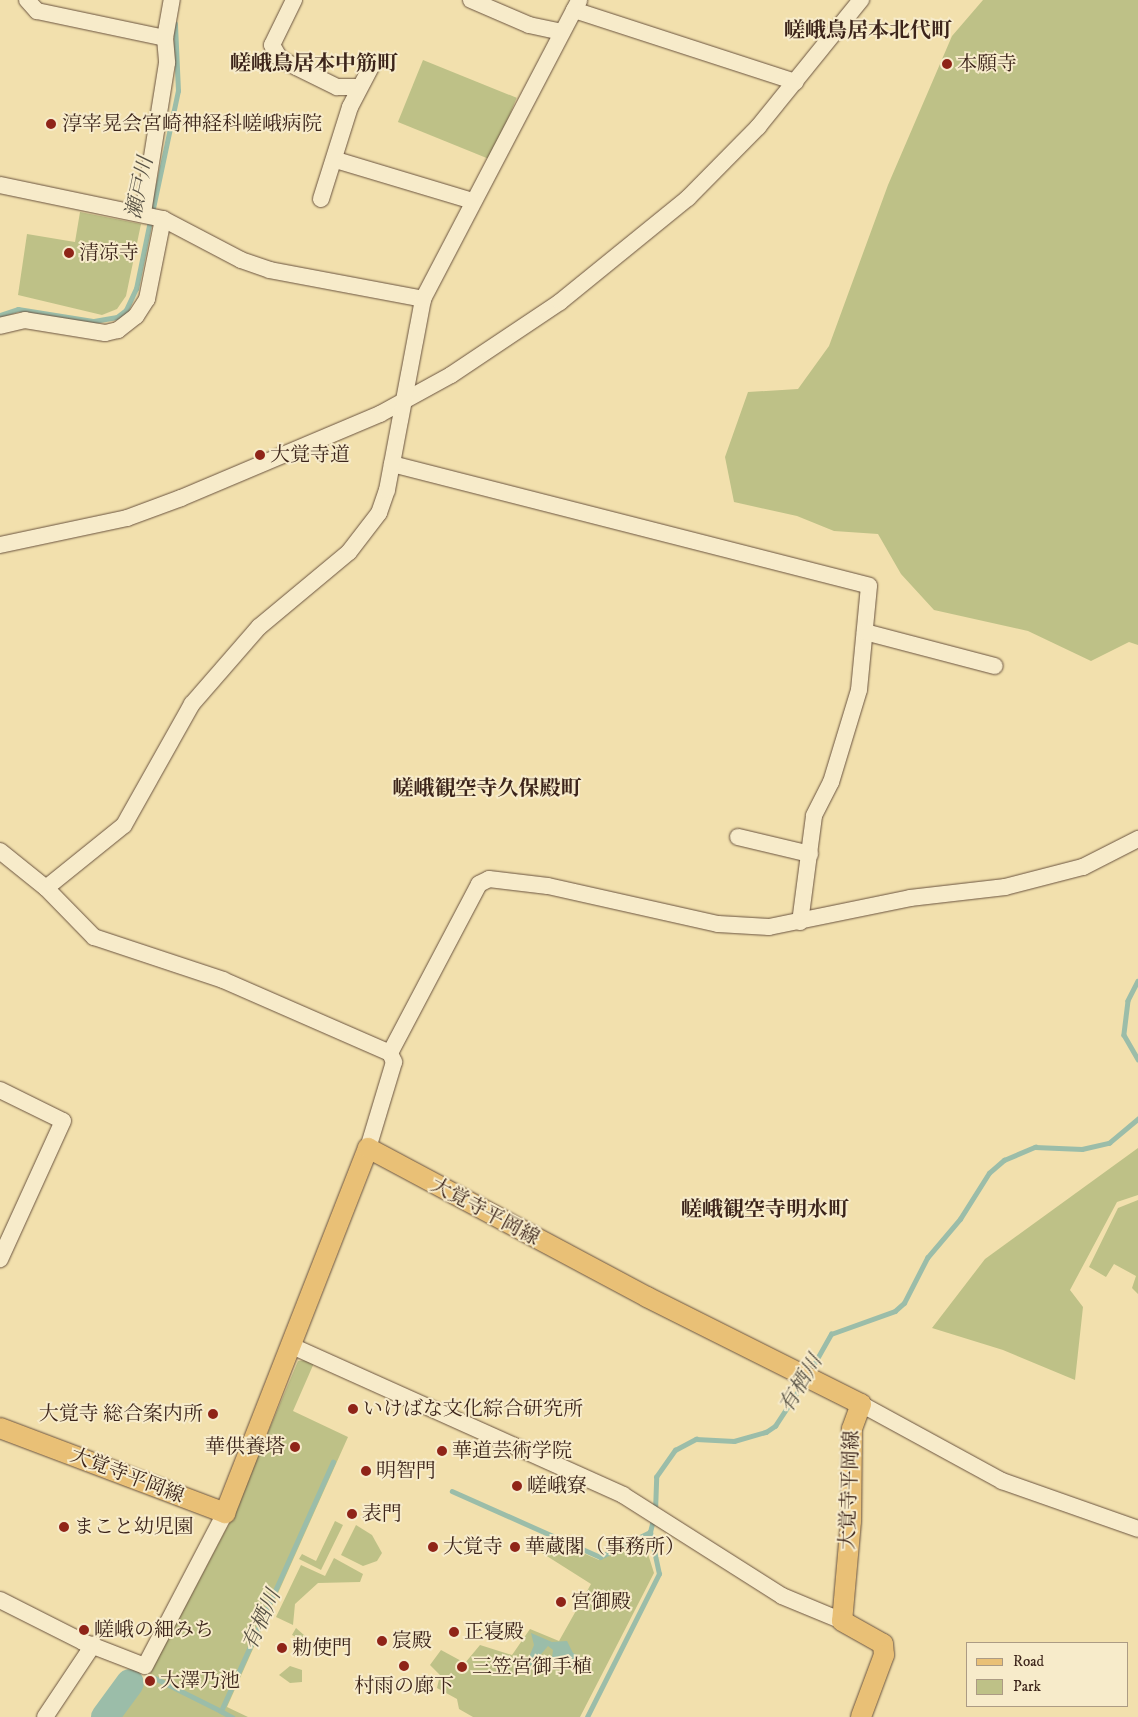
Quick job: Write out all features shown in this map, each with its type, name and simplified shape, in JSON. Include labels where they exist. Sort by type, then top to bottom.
[{"type":"main road","points":[[225,1513],[368,1148]]},
{"type":"main road","name":"大覚寺平岡線","points":[[368,1148],[861,1404],[852,1429],[851,1521],[842,1621]]},
{"type":"main road","name":"大覚寺平岡線","points":[[0,1428],[225,1513]]},
{"type":"main road","points":[[842,1621],[883,1644],[884,1655],[860,1717]]},
{"type":"street","points":[[27,0],[37,11],[165,38]]},
{"type":"street","points":[[0,326],[25,320],[105,332],[118,330],[136,316],[147,299],[167,63],[165,38],[172,0]]},
{"type":"street","points":[[294,0],[272,44],[280,59],[338,87],[358,87]]},
{"type":"street","points":[[471,0],[529,25],[561,32]]},
{"type":"street","points":[[0,545],[127,518],[402,402],[505,339],[606,265],[688,198],[796,82],[861,0]]},
{"type":"street","points":[[46,888],[124,824],[192,704],[259,628],[349,552],[379,512],[392,464],[402,402],[423,299],[576,5],[796,82]]},
{"type":"street","points":[[321,199],[336,160],[358,87],[373,63]]},
{"type":"street","points":[[336,160],[473,201]]},
{"type":"street","points":[[0,185],[153,216],[241,260],[270,270],[423,299]]},
{"type":"street","points":[[392,464],[869,586],[859,690],[832,782],[814,816],[800,922]]},
{"type":"street","points":[[865,632],[995,666]]},
{"type":"street","points":[[738,837],[810,854]]},
{"type":"street","points":[[390,1053],[479,884],[489,879],[548,886],[718,924],[769,927],[910,898],[1006,887],[1083,867],[1138,839]]},
{"type":"street","points":[[0,851],[46,888],[94,938],[223,980],[390,1053],[394,1062],[368,1148]]},
{"type":"street","points":[[0,1090],[63,1121],[0,1259]]},
{"type":"street","points":[[292,1346],[623,1495],[782,1596],[842,1621]]},
{"type":"street","points":[[861,1404],[1002,1480],[1138,1529]]},
{"type":"street","points":[[0,1600],[93,1645],[145,1666],[225,1513]]},
{"type":"street","points":[[45,1717],[93,1645]]},
{"type":"green space","points":[[983,0],[1138,0],[1138,645],[1129,642],[1091,661],[1028,631],[934,610],[901,574],[878,534],[834,531],[797,516],[734,502],[725,457],[748,392],[798,389],[829,346],[888,185],[952,36]]},
{"type":"green space","points":[[423,60],[517,98],[492,160],[398,122]]},
{"type":"green space","points":[[80,212],[141,224],[126,296],[117,309],[102,315],[18,295],[27,234],[75,242]]},
{"type":"green space","points":[[1138,1148],[1138,1195],[1117,1202],[1070,1290],[1083,1307],[1075,1380],[1003,1350],[932,1328],[985,1259]]},
{"type":"green space","points":[[1138,1200],[1138,1294],[1132,1288],[1136,1276],[1114,1264],[1106,1277],[1089,1267],[1118,1208]]},
{"type":"green space","points":[[306,1360],[314,1363],[293,1411],[348,1437],[227,1707],[248,1717],[109,1717],[149,1675],[231,1520],[298,1361]]},
{"type":"green space","points":[[335,1521],[343,1525],[321,1570],[299,1559],[302,1554],[316,1561]]},
{"type":"green space","points":[[356,1525],[372,1535],[382,1553],[377,1561],[363,1566],[341,1555]]},
{"type":"green space","points":[[549,1538],[599,1560],[643,1538],[654,1573],[580,1717],[473,1717],[459,1709],[457,1699],[437,1688],[440,1675],[430,1665],[441,1650],[465,1663],[480,1645],[512,1655],[530,1629],[559,1641],[591,1584],[542,1553]]},
{"type":"green space","points":[[334,1558],[363,1574],[360,1582],[318,1583],[295,1604],[293,1625],[276,1617],[301,1565],[325,1576]]},
{"type":"green space","points":[[296,1628],[313,1643],[311,1654],[298,1649],[302,1640],[292,1635]]},
{"type":"green space","points":[[290,1666],[302,1670],[302,1682],[290,1683],[279,1675]]},
{"type":"shaded area","points":[[531,1633],[552,1642],[567,1641],[573,1653],[592,1663],[590,1671],[580,1673],[569,1664],[556,1669],[551,1665],[553,1650],[548,1646],[531,1666],[527,1662],[534,1645]]},
{"type":"waterway","name":"瀬戸川","points":[[152,213],[178,91],[175,24]]},
{"type":"waterway","name":"瀬戸川","points":[[0,315],[18,309],[94,321],[117,317],[126,310],[136,289],[150,221]]},
{"type":"waterway","name":"有栖川","points":[[1138,981],[1128,1001],[1124,1035],[1138,1059]]},
{"type":"waterway","name":"有栖川","points":[[809,1373],[831,1334],[895,1311],[904,1303],[927,1258],[960,1219],[989,1173],[1004,1160],[1035,1147],[1082,1149],[1109,1143],[1138,1119]]},
{"type":"waterway","name":"有栖川","points":[[655,1512],[656,1477],[675,1450],[696,1439],[734,1441],[766,1432],[775,1426],[804,1382]]},
{"type":"waterway","name":"有栖川","points":[[155,1678],[221,1711],[333,1462]]},
{"type":"waterway","name":"有栖川","points":[[452,1491],[600,1557],[650,1532],[653,1520]]},
{"type":"waterway","points":[[587,1717],[659,1574],[650,1532]]},
{"type":"waterway","name":"有栖川","points":[[105,1717],[130,1683]]},
{"type":"waterway","points":[[221,1711],[232,1717]]},
{"type":"place","name":"本願寺","points":[[947,64]]},
{"type":"place","name":"淳宰晃会宮崎神経科嵯峨病院","points":[[51,124]]},
{"type":"place","name":"清凉寺","points":[[69,253]]},
{"type":"place","name":"大覚寺道","points":[[260,455]]},
{"type":"place","name":"いけばな文化綜合研究所","points":[[353,1409]]},
{"type":"place","name":"大覚寺 総合案内所","points":[[213,1414]]},
{"type":"place","name":"華供養塔","points":[[295,1447]]},
{"type":"place","name":"華道芸術学院","points":[[442,1451]]},
{"type":"place","name":"明智門","points":[[366,1471]]},
{"type":"place","name":"嵯峨寮","points":[[517,1486]]},
{"type":"place","name":"表門","points":[[352,1514]]},
{"type":"place","name":"まこと幼児園","points":[[64,1527]]},
{"type":"place","name":"大覚寺","points":[[433,1547]]},
{"type":"place","name":"華蔵閣（事務所）","points":[[515,1547]]},
{"type":"place","name":"宮御殿","points":[[561,1602]]},
{"type":"place","name":"嵯峨の細みち","points":[[84,1630]]},
{"type":"place","name":"正寝殿","points":[[454,1632]]},
{"type":"place","name":"宸殿","points":[[382,1641]]},
{"type":"place","name":"勅使門","points":[[282,1648]]},
{"type":"place","name":"村雨の廊下","points":[[404,1666]]},
{"type":"place","name":"三笠宮御手植","points":[[462,1667]]},
{"type":"place","name":"大澤乃池","points":[[150,1681]]},
{"type":"district","name":"嵯峨鳥居本北代町","points":[[868,31]]},
{"type":"district","name":"嵯峨鳥居本中筋町","points":[[314,64]]},
{"type":"district","name":"嵯峨観空寺久保殿町","points":[[487,789]]},
{"type":"district","name":"嵯峨観空寺明水町","points":[[765,1210]]}]
